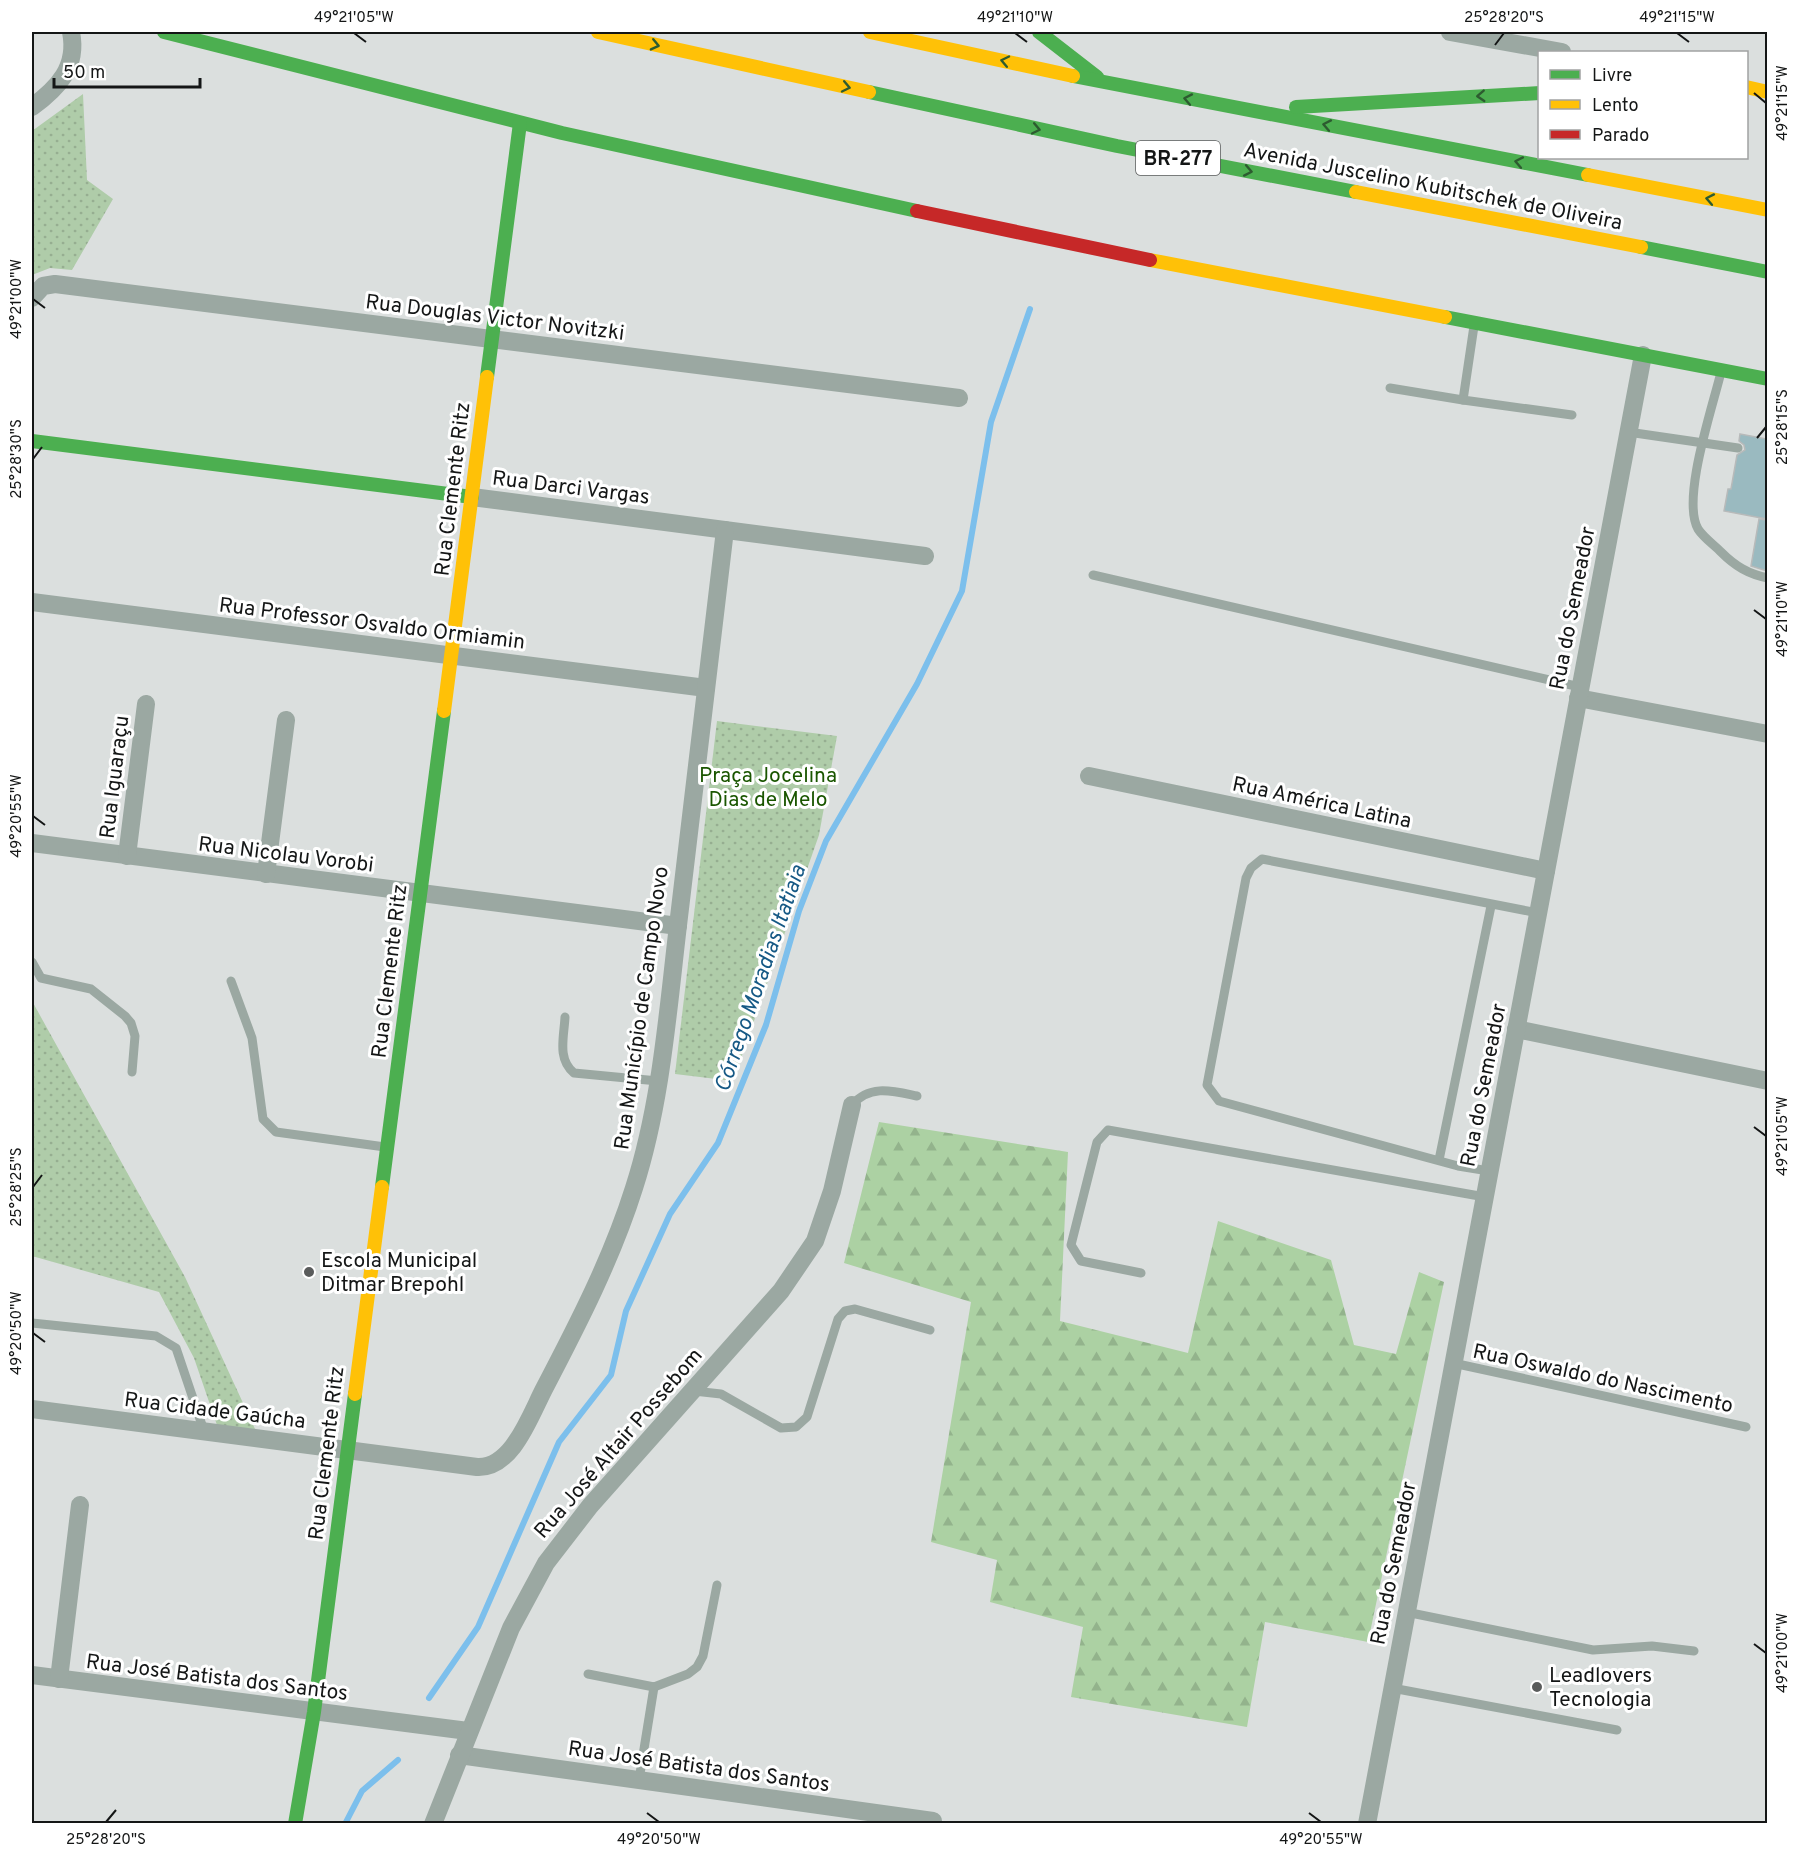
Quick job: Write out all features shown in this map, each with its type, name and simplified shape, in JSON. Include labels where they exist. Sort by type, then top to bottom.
[{"type":"main road","points":[[164,32],[520,123],[860,201],[1475,324],[1767,379]]},
{"type":"main road","name":"Avenida Juscelino Kubitschek de Oliveira","points":[[598,32],[1117,146],[1767,272]]},
{"type":"main road","name":"Avenida Juscelino Kubitschek de Oliveira","points":[[870,32],[899,35],[1103,82],[1767,210]]},
{"type":"main road","points":[[1038,32],[1103,82]]},
{"type":"main road","points":[[1748,87],[1767,92]]},
{"type":"main road","points":[[1246,110],[1538,93]]},
{"type":"main road","name":"Rua Clemente Ritz","points":[[295,1824],[314,1712],[520,123]]},
{"type":"main road","name":"Rua Darci Vargas","points":[[32,441],[472,497]]},
{"type":"street","points":[[32,107],[50,94],[66,75],[73,56],[70,32]]},
{"type":"street","points":[[1450,32],[1556,51]]},
{"type":"street","name":"Rua Douglas Victor Novitzki","points":[[32,298],[43,286],[55,284],[959,398]]},
{"type":"street","name":"Rua do Semeador","points":[[1367,1824],[1643,355]]},
{"type":"street","name":"Rua Darci Vargas","points":[[472,497],[925,556]]},
{"type":"street","name":"Rua Município de Campo Novo","points":[[500,1462],[511,1450],[543,1392],[600,1277],[634,1188],[653,1114],[678,926],[725,530]]},
{"type":"street","name":"Rua Professor Osvaldo Ormiamin","points":[[32,602],[706,688]]},
{"type":"street","points":[[1579,693],[1767,734]]},
{"type":"street","name":"Rua Iguaraçu","points":[[127,856],[146,704]]},
{"type":"street","points":[[266,874],[286,720]]},
{"type":"street","name":"Rua América Latina","points":[[1089,776],[1546,871]]},
{"type":"street","name":"Rua Nicolau Vorobi","points":[[32,843],[678,926]]},
{"type":"street","points":[[1516,1029],[1767,1081]]},
{"type":"street","name":"Rua José Altair Possebom","points":[[433,1824],[468,1731],[511,1628],[546,1563],[590,1506],[781,1291],[815,1240],[832,1191],[852,1105]]},
{"type":"street","name":"Rua Cidade Gaúcha","points":[[32,1409],[477,1467],[500,1462]]},
{"type":"street","points":[[59,1679],[80,1505]]},
{"type":"street","name":"Rua José Batista dos Santos","points":[[32,1675],[468,1731]]},
{"type":"street","name":"Rua José Batista dos Santos","points":[[459,1755],[933,1821]]},
{"type":"lane","points":[[1463,400],[1475,324]]},
{"type":"lane","points":[[1722,370],[1701,442],[1693,512],[1698,529],[1734,564],[1751,575],[1767,578]]},
{"type":"lane","points":[[1390,388],[1572,415]]},
{"type":"lane","points":[[1628,432],[1738,448]]},
{"type":"lane","points":[[1093,575],[1579,693]]},
{"type":"lane","points":[[1490,1171],[1438,1160],[1219,1101],[1207,1085],[1246,878],[1251,868],[1262,859],[1491,906],[1538,913]]},
{"type":"lane","points":[[1438,1160],[1491,906]]},
{"type":"lane","points":[[32,962],[41,978],[90,989],[131,1023],[135,1036],[132,1072]]},
{"type":"lane","points":[[231,981],[252,1038],[263,1119],[268,1127],[276,1131],[387,1148]]},
{"type":"lane","points":[[566,1017],[562,1058],[574,1072],[658,1081]]},
{"type":"lane","points":[[852,1105],[867,1092],[877,1090],[917,1096]]},
{"type":"lane","points":[[1141,1273],[1081,1261],[1071,1245],[1096,1142],[1108,1130],[1485,1197]]},
{"type":"lane","points":[[691,1390],[721,1394],[781,1428],[796,1427],[807,1417],[838,1319],[845,1311],[855,1309],[930,1330]]},
{"type":"lane","points":[[32,1323],[156,1336],[176,1348],[204,1431]]},
{"type":"lane","name":"Rua Oswaldo do Nascimento","points":[[1453,1363],[1746,1427]]},
{"type":"lane","points":[[588,1674],[654,1687],[688,1674],[697,1667],[703,1656],[717,1585]]},
{"type":"lane","points":[[1406,1612],[1593,1650],[1652,1646],[1695,1651]]},
{"type":"lane","points":[[639,1780],[654,1687]]},
{"type":"lane","points":[[1392,1688],[1617,1730]]},
{"type":"green space","points":[[83,94],[87,180],[113,199],[72,270],[50,268],[32,275],[32,131]]},
{"type":"green space","name":"Praça Jocelina Dias de Melo","points":[[717,721],[837,736],[819,835],[733,1081],[675,1074]]},
{"type":"green space","points":[[32,1001],[185,1277],[255,1429],[218,1428],[194,1358],[159,1292],[32,1256]]},
{"type":"green space","points":[[879,1122],[1068,1152],[1060,1321],[1188,1353],[1218,1221],[1331,1260],[1354,1345],[1396,1354],[1419,1272],[1444,1282],[1368,1642],[1265,1622],[1247,1727],[1071,1697],[1083,1627],[990,1602],[997,1560],[931,1542],[971,1302],[844,1263]]},
{"type":"building","points":[[1740,434],[1767,439],[1767,519],[1724,511],[1728,489],[1731,489],[1737,455],[1745,450],[1744,445],[1739,441]]},
{"type":"building","points":[[1759,519],[1767,520],[1767,571],[1751,566]]},
{"type":"waterway","name":"Córrego Moradias Itatiaia","points":[[429,1698],[478,1627],[559,1442],[611,1375],[626,1311],[670,1214],[718,1143],[766,1025],[799,911],[826,841],[917,684],[962,591],[991,422],[1030,309]]},
{"type":"waterway","name":"Córrego Moradias Itatiaia","points":[[345,1824],[362,1791],[398,1760]]},
{"type":"traffic: fast","points":[[164,32],[562,133],[917,211]]},
{"type":"traffic: fast","points":[[1039,32],[1097,77]]},
{"type":"traffic: fast","points":[[1073,76],[1588,175]]},
{"type":"traffic: fast","points":[[869,92],[1117,146],[1356,192]]},
{"type":"traffic: fast","points":[[1296,107],[1538,93]]},
{"type":"traffic: fast","points":[[487,377],[520,123]]},
{"type":"traffic: fast","points":[[1641,247],[1768,272]]},
{"type":"traffic: fast","points":[[1445,317],[1768,379]]},
{"type":"traffic: fast","points":[[32,441],[472,497]]},
{"type":"traffic: fast","points":[[382,1187],[444,711]]},
{"type":"traffic: fast","points":[[295,1824],[314,1712],[355,1394]]},
{"type":"traffic: slow","points":[[598,32],[869,92]]},
{"type":"traffic: slow","points":[[870,32],[1073,76]]},
{"type":"traffic: slow","points":[[1748,87],[1768,92]]},
{"type":"traffic: slow","points":[[1588,175],[1768,210]]},
{"type":"traffic: slow","points":[[1356,192],[1641,247]]},
{"type":"traffic: slow","points":[[1150,260],[1445,317]]},
{"type":"traffic: slow","points":[[444,711],[487,377]]},
{"type":"traffic: slow","points":[[355,1394],[382,1187]]},
{"type":"traffic: jam","points":[[917,211],[1150,260]]},
{"type":"place","name":"Escola Municipal Ditmar Brepohl","points":[[309,1272]]},
{"type":"place","name":"Leadlovers Tecnologia","points":[[1537,1687]]}]
